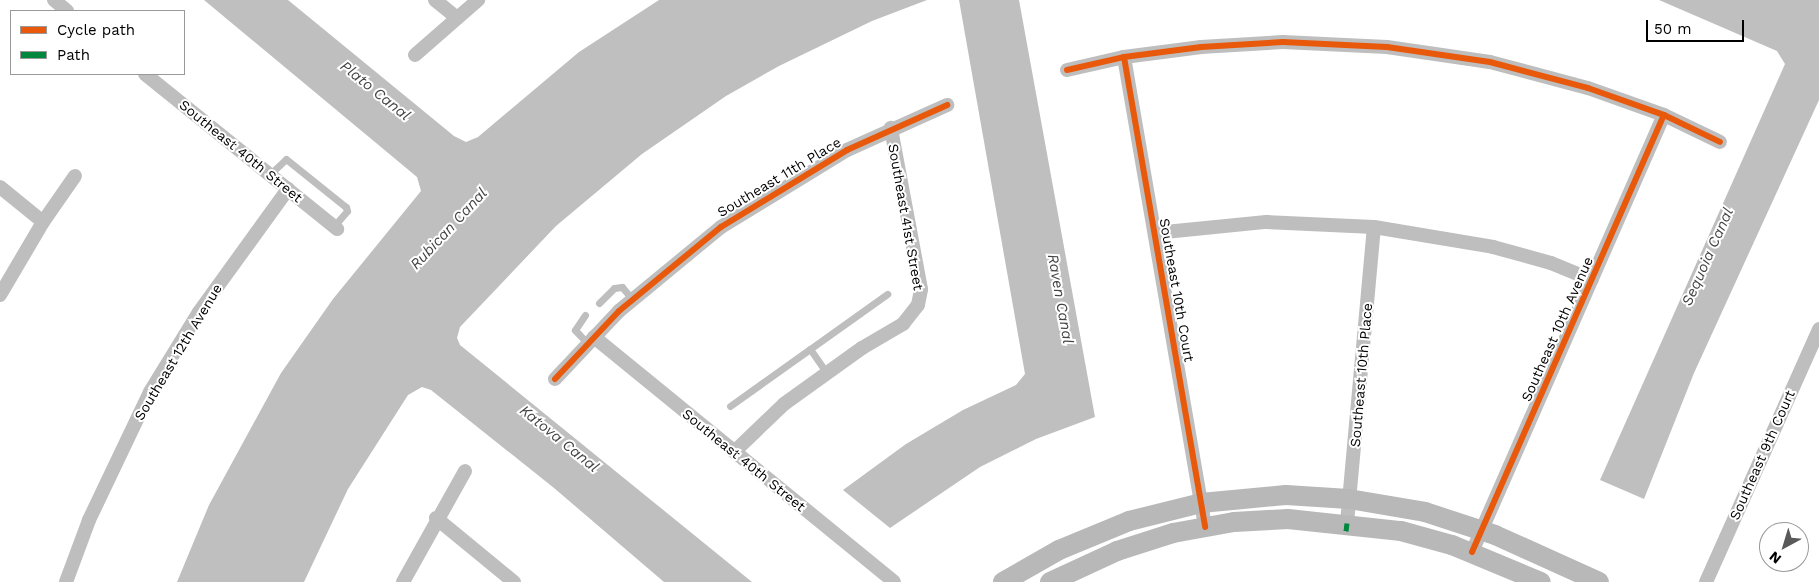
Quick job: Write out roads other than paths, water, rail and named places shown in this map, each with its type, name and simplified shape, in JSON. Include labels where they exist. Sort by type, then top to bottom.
[{"type":"main road","points":[[1003,582],[1059,550],[1105,530],[1201,503],[1286,495],[1349,499],[1425,512],[1482,530],[1599,582]]},
{"type":"main road","points":[[1050,582],[1117,551],[1205,527],[1288,519],[1347,523],[1401,531],[1472,552],[1541,582]]},
{"type":"street","points":[[54,0],[67,10]]},
{"type":"street","points":[[436,0],[457,18]]},
{"type":"street","points":[[415,55],[478,0]]},
{"type":"street","points":[[1067,70],[1124,57],[1248,44],[1387,47],[1456,56],[1524,70],[1588,88],[1664,115],[1720,142]]},
{"type":"street","name":"Southeast 10th Court","points":[[1124,57],[1205,527]]},
{"type":"street","name":"Southeast 40th Street","points":[[146,75],[335,227]]},
{"type":"street","name":"Southeast 11th Place","points":[[555,379],[632,299],[680,259],[762,199],[891,128],[947,105]]},
{"type":"street","name":"Southeast 10th Avenue","points":[[1472,552],[1664,115]]},
{"type":"street","name":"Southeast 41st Street","points":[[826,372],[903,324],[918,305],[921,289],[891,128]]},
{"type":"street","points":[[0,295],[42,222],[75,176]]},
{"type":"street","points":[[0,187],[42,222]]},
{"type":"street","name":"Southeast 12th Avenue","points":[[66,582],[89,520],[150,392],[199,312],[288,190]]},
{"type":"street","points":[[1155,233],[1266,222],[1374,227],[1493,247],[1551,263],[1592,280]]},
{"type":"street","name":"Southeast 10th Place","points":[[1347,523],[1374,227]]},
{"type":"street","name":"Southeast 9th Court","points":[[1706,582],[1819,329]]},
{"type":"street","name":"Southeast 40th Street","points":[[591,341],[734,452],[894,582]]},
{"type":"street","points":[[734,452],[784,404],[826,372]]},
{"type":"street","points":[[403,582],[436,518],[465,471]]},
{"type":"street","points":[[436,518],[514,582]]},
{"type":"lane","points":[[270,175],[286,159],[346,208],[347,211],[335,227]]},
{"type":"lane","points":[[598,304],[614,288],[622,287],[632,299]]},
{"type":"lane","points":[[730,406],[887,294]]},
{"type":"lane","points":[[585,315],[575,325],[575,330],[591,341]]},
{"type":"lane","points":[[810,348],[826,372]]},
{"type":"water","points":[[204,0],[288,0],[454,136],[466,142],[478,137],[579,52],[659,0],[927,0],[872,21],[779,66],[726,96],[642,154],[556,226],[460,327],[457,338],[460,345],[752,582],[664,582],[554,488],[431,390],[422,387],[408,395],[348,489],[304,582],[177,582],[209,505],[281,373],[333,299],[421,191],[417,177]]},
{"type":"water","name":"Raven Canal","points":[[959,0],[1019,0],[1095,417],[1036,439],[980,467],[890,528],[843,490],[906,444],[963,410],[1016,385],[1025,374]]},
{"type":"water","name":"Sequoia Canal","points":[[1659,0],[1819,0],[1819,100],[1694,373],[1644,499],[1600,480],[1785,64],[1777,51]]},
{"type":"water label","name":"Plato Canal","points":[[375,91]]},
{"type":"water label","name":"Rubican Canal","points":[[449,229]]},
{"type":"water label","name":"Katova Canal","points":[[559,439]]}]
